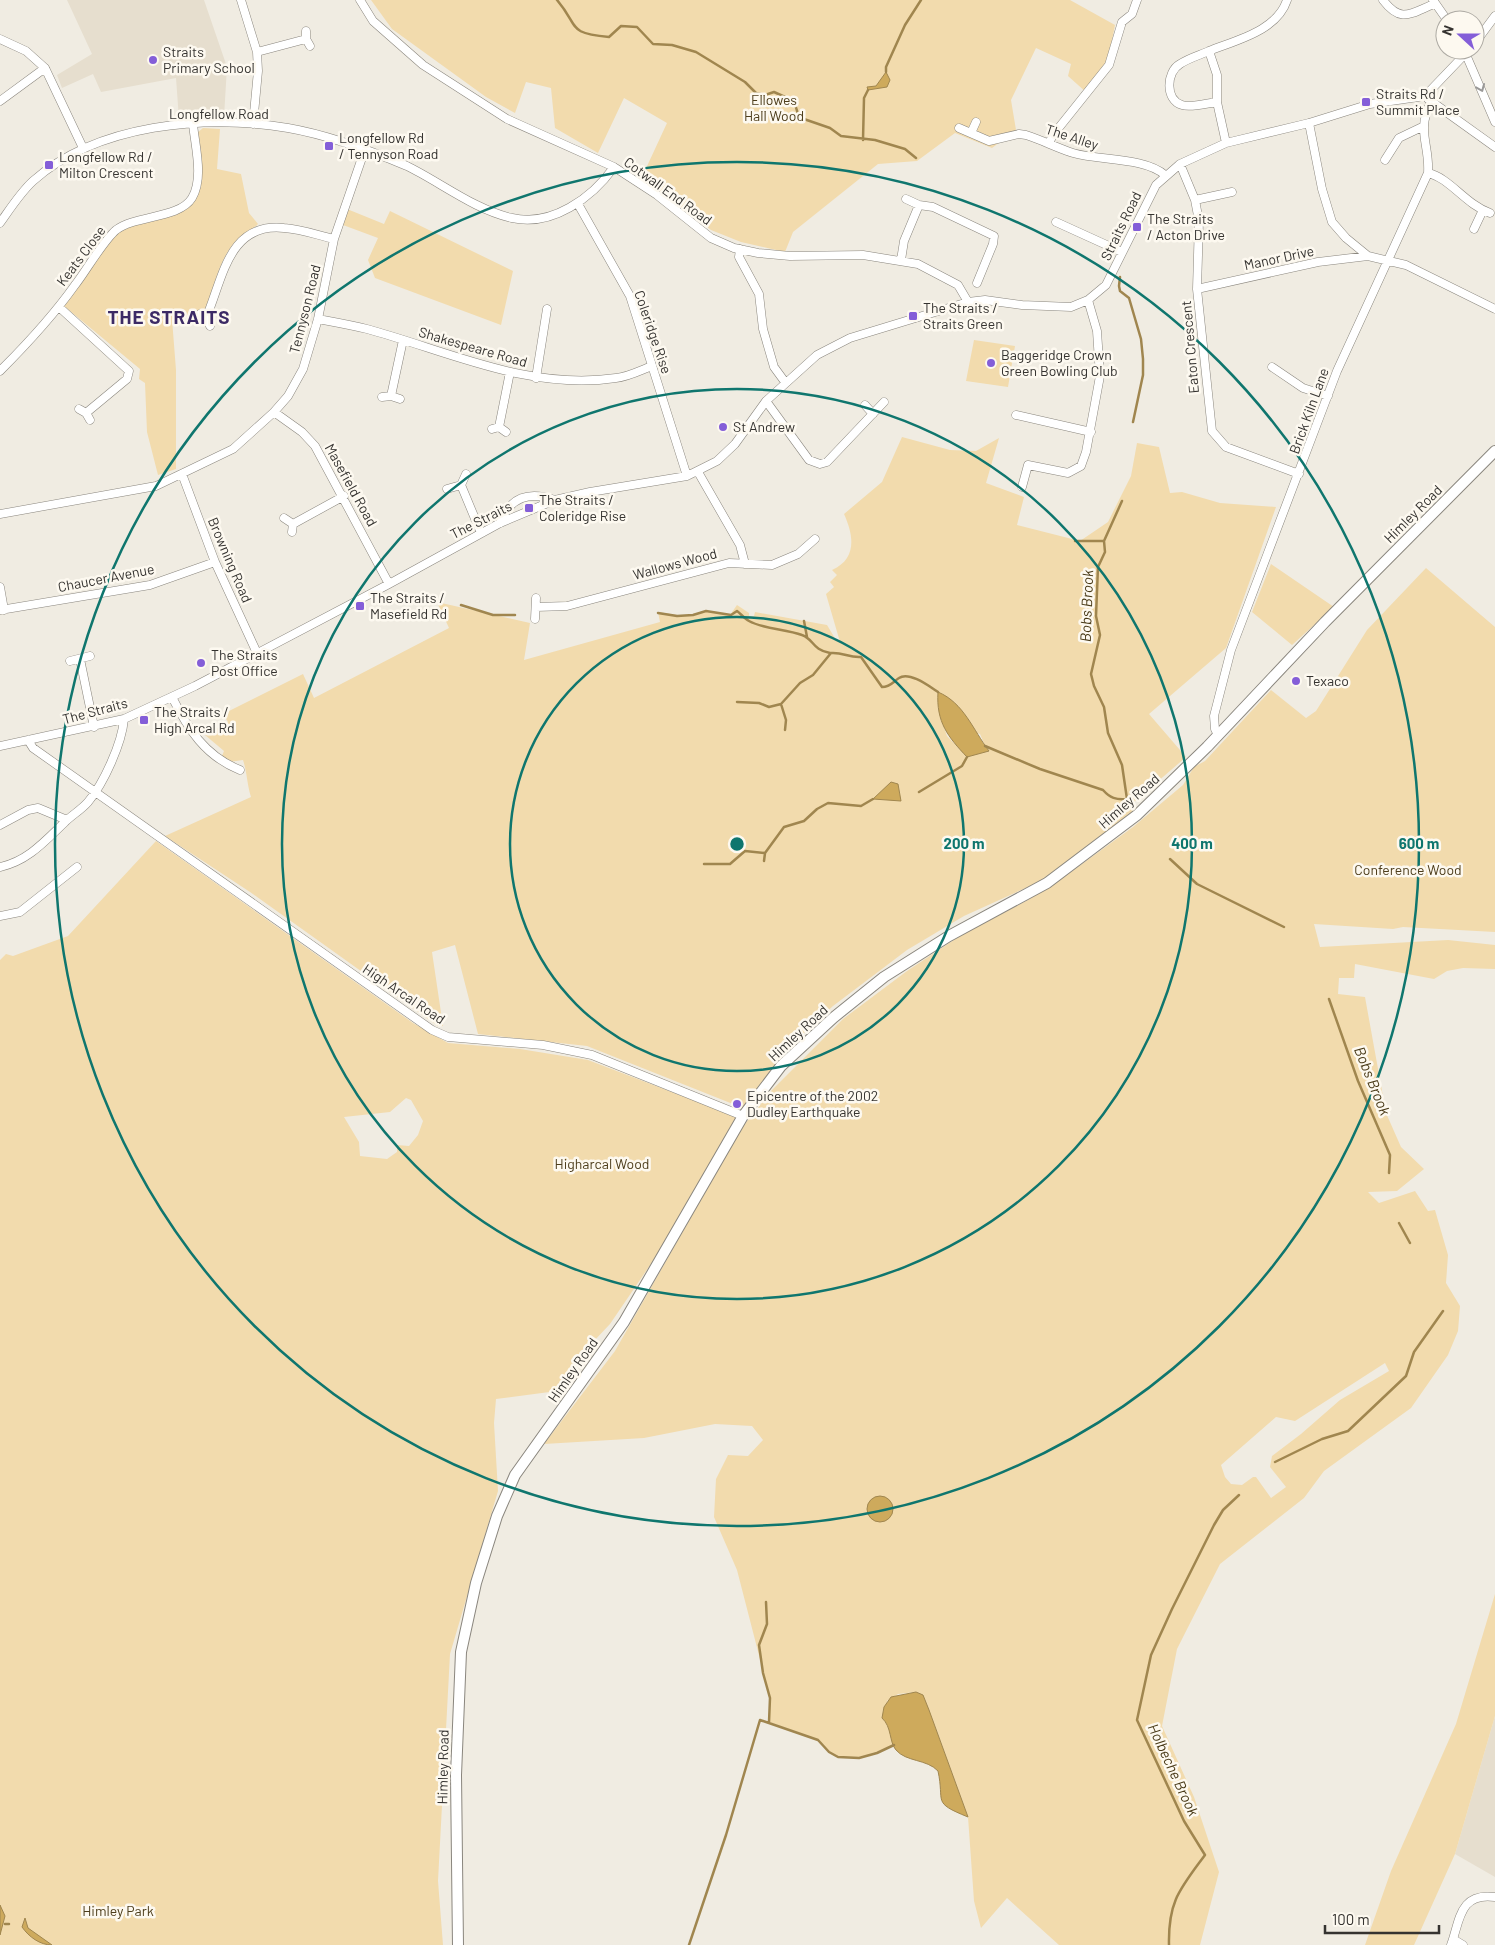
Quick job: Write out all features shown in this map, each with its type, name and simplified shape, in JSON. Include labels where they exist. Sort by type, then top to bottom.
[{"type":"main road","name":"Himley Road","points":[[458,1945],[456,1775],[461,1652],[476,1584],[497,1516],[515,1475],[624,1322],[744,1116],[781,1066],[808,1040],[870,989],[949,936],[1054,877],[1137,815],[1218,735],[1325,622],[1495,451]]},
{"type":"street","points":[[241,0],[257,52],[258,71],[253,124]]},
{"type":"street","name":"Cotwall End Road","points":[[360,0],[373,21],[394,41],[423,65],[480,104],[506,119],[614,167],[657,195],[711,238],[740,250],[790,256],[863,255],[902,260],[918,264],[948,278],[958,285],[968,302]]},
{"type":"street","points":[[1049,143],[1053,134],[1109,65],[1122,22],[1132,14],[1137,0]]},
{"type":"street","points":[[1217,102],[1183,106],[1174,101],[1170,91],[1170,78],[1178,64],[1274,22],[1284,9],[1287,0]]},
{"type":"street","points":[[1383,0],[1392,12],[1398,15],[1409,14],[1434,2]]},
{"type":"street","points":[[1492,27],[1495,16]]},
{"type":"street","points":[[0,39],[26,51],[45,68],[83,148]]},
{"type":"street","points":[[257,52],[307,39]]},
{"type":"street","points":[[1209,51],[1217,75],[1217,102],[1226,143]]},
{"type":"street","points":[[1385,160],[1399,138],[1422,127],[1428,99],[1460,60]]},
{"type":"street","points":[[1471,60],[1495,122]]},
{"type":"street","points":[[0,101],[45,68]]},
{"type":"street","points":[[1428,99],[1495,147]]},
{"type":"street","name":"Straits Road","points":[[954,304],[985,300],[1022,305],[1070,307],[1088,300],[1106,285],[1149,196],[1165,175],[1180,164],[1226,143],[1309,123],[1370,104],[1428,99]]},
{"type":"street","points":[[971,133],[976,122]]},
{"type":"street","points":[[1309,123],[1322,189],[1332,222],[1368,256],[1406,265],[1495,309]]},
{"type":"street","name":"Keats Close","points":[[0,371],[58,307],[112,234],[126,224],[170,212],[190,201],[197,178],[193,124]]},
{"type":"street","name":"Longfellow Road","points":[[0,223],[31,183],[61,159],[83,148],[159,126],[253,124],[288,128],[365,149],[407,167],[474,202],[512,218],[539,219],[578,204],[604,182],[614,167]]},
{"type":"street","name":"Brick Kiln Lane","points":[[1218,735],[1215,729],[1214,716],[1231,650],[1328,396],[1428,173],[1429,162],[1422,127]]},
{"type":"street","name":"The Alley","points":[[959,128],[989,140],[1019,134],[1097,159],[1151,165],[1165,175]]},
{"type":"street","name":"Tennyson Road","points":[[0,514],[156,486],[233,449],[274,412],[288,396],[303,369],[318,319],[334,239],[365,149]]},
{"type":"street","name":"Eaton Crescent","points":[[1180,164],[1195,200],[1199,221],[1197,289],[1212,430],[1226,447],[1299,474]]},
{"type":"street","points":[[1428,173],[1436,175],[1468,202],[1486,211],[1474,229]]},
{"type":"street","points":[[1195,200],[1232,192]]},
{"type":"street","points":[[906,199],[919,205],[932,207],[994,236],[993,244],[976,283]]},
{"type":"street","name":"Coleridge Rise","points":[[578,204],[630,296],[688,476]]},
{"type":"street","points":[[902,260],[904,242],[919,205]]},
{"type":"street","points":[[1056,222],[1122,252]]},
{"type":"street","points":[[210,326],[203,316],[220,276],[234,248],[249,235],[263,229],[281,228],[334,239]]},
{"type":"street","points":[[740,250],[739,257],[759,294],[763,329],[774,367],[785,382]]},
{"type":"street","name":"Manor Drive","points":[[1197,289],[1318,262],[1368,256]]},
{"type":"street","points":[[1022,487],[1028,464],[1068,473],[1080,466],[1086,452],[1100,376],[1097,331],[1088,300]]},
{"type":"street","name":"The Straits","points":[[0,746],[124,719],[172,697],[389,584],[500,522],[555,500],[590,492],[688,476],[698,472],[717,460],[735,444],[766,401],[817,355],[850,338],[954,304]]},
{"type":"street","points":[[58,307],[129,371],[127,379],[85,414]]},
{"type":"street","points":[[536,378],[547,308]]},
{"type":"street","name":"Shakespeare Road","points":[[318,319],[365,329],[485,367],[536,378],[585,381],[618,378],[652,366]]},
{"type":"street","points":[[391,396],[403,340]]},
{"type":"street","points":[[1272,367],[1303,388],[1328,396]]},
{"type":"street","points":[[506,432],[495,428],[510,372]]},
{"type":"street","points":[[382,397],[391,396],[400,399]]},
{"type":"street","points":[[766,401],[809,460],[820,464],[827,462],[884,402]]},
{"type":"street","points":[[865,405],[873,414]]},
{"type":"street","name":"Masefield Road","points":[[274,412],[310,440],[344,496],[389,584]]},
{"type":"street","points":[[1016,415],[1091,432]]},
{"type":"street","points":[[698,472],[740,545],[745,564]]},
{"type":"street","name":"Browning Road","points":[[182,474],[215,562],[257,653]]},
{"type":"street","points":[[466,474],[461,485],[481,533]]},
{"type":"street","points":[[447,489],[461,485]]},
{"type":"street","points":[[500,522],[505,509],[513,502],[534,495],[555,500]]},
{"type":"street","points":[[284,518],[292,528],[344,496]]},
{"type":"street","name":"Wallows Wood","points":[[536,607],[567,606],[729,563],[772,565],[798,554],[816,539]]},
{"type":"street","name":"Chaucer Avenue","points":[[2,610],[150,585],[215,562]]},
{"type":"street","points":[[0,587],[2,610]]},
{"type":"street","points":[[535,619],[536,598]]},
{"type":"street","points":[[70,661],[90,656]]},
{"type":"street","points":[[80,659],[94,727]]},
{"type":"street","points":[[172,697],[188,728],[197,740],[229,770],[240,770]]},
{"type":"street","points":[[0,867],[15,863],[30,854],[87,803],[95,792],[122,736],[124,719]]},
{"type":"street","name":"High Arcal Road","points":[[28,740],[33,748],[432,1030],[448,1037],[543,1045],[592,1055],[744,1116]]},
{"type":"street","points":[[0,825],[28,810],[38,808],[67,820]]},
{"type":"street","points":[[0,916],[20,912],[74,870],[77,880]]},
{"type":"street","points":[[1463,1945],[1452,1942],[1460,1912],[1466,1904],[1486,1896],[1495,1897]]},
{"type":"shaded area","name":"Straits Primary School","points":[[67,0],[204,0],[227,67],[224,117],[179,119],[176,78],[101,92],[93,74],[62,88],[57,75],[92,54]]},
{"type":"shaded area","points":[[886,72],[890,80],[887,87],[868,90],[867,87],[876,86]]},
{"type":"shaded area","points":[[938,692],[955,703],[989,751],[967,757],[960,750],[949,736],[941,720]]},
{"type":"shaded area","points":[[891,782],[898,784],[901,801],[873,799]]},
{"type":"shaded area","points":[[880,1496],[889,1500],[893,1509],[889,1518],[880,1522],[871,1518],[867,1509],[871,1500]]},
{"type":"shaded area","points":[[916,1692],[923,1695],[968,1817],[944,1804],[941,1796],[938,1771],[928,1764],[905,1757],[894,1747],[887,1726],[882,1718],[884,1707],[891,1697]]},
{"type":"shaded area","points":[[1495,1716],[1495,1877],[1455,1854]]},
{"type":"shaded area","points":[[0,1905],[5,1916],[0,1935]]},
{"type":"shaded area","points":[[25,1918],[28,1928],[52,1945],[39,1942],[28,1934],[22,1927]]},
{"type":"green space","name":"Ellowes Hall Wood","points":[[371,0],[1070,0],[1115,25],[1107,66],[1087,93],[1068,76],[1071,64],[1036,48],[1011,100],[1016,130],[992,148],[955,133],[917,161],[878,164],[793,232],[785,252],[741,242],[711,230],[642,177],[667,123],[624,98],[598,153],[555,128],[551,88],[526,82],[515,113],[486,97],[392,29]]},
{"type":"green space","points":[[203,128],[220,129],[217,169],[241,174],[249,213],[258,224],[237,240],[224,258],[207,309],[195,315],[172,319],[176,370],[176,469],[158,475],[147,432],[145,383],[139,379],[140,369],[64,306],[113,235],[193,201],[197,133]]},
{"type":"green space","points":[[347,209],[384,224],[390,211],[513,271],[501,325],[375,278],[368,260],[378,238],[343,225]]},
{"type":"green space","name":"Baggeridge Crown Green Bowling Club","points":[[974,340],[1015,346],[1008,387],[966,381]]},
{"type":"green space","points":[[902,437],[950,450],[976,451],[999,438],[986,483],[1024,497],[1017,525],[1080,541],[1108,522],[1131,476],[1137,443],[1159,447],[1170,493],[1182,492],[1220,503],[1276,507],[1226,648],[1149,714],[1186,757],[1133,803],[1137,808],[1041,881],[964,916],[907,950],[833,1006],[787,1049],[743,1108],[587,1046],[478,1034],[455,945],[432,952],[443,1026],[438,1026],[250,892],[165,836],[251,797],[243,760],[229,762],[222,756],[224,751],[205,735],[228,722],[223,714],[303,674],[314,698],[449,628],[437,602],[530,623],[524,660],[660,622],[658,612],[684,616],[706,611],[730,615],[737,605],[749,613],[749,616],[754,616],[755,612],[827,625],[836,640],[840,642],[826,594],[834,587],[830,582],[837,575],[832,570],[846,560],[851,546],[850,530],[844,514],[882,482]],"holes":[[[943,724],[980,734],[985,746],[967,757],[947,736]]]},
{"type":"green space","points":[[1271,564],[1334,607],[1292,645],[1252,612]]},
{"type":"green space","name":"Conference Wood","points":[[1426,568],[1495,627],[1495,932],[1403,927],[1393,929],[1314,924],[1320,947],[1448,940],[1495,945],[1495,969],[1463,968],[1447,971],[1434,979],[1355,964],[1354,978],[1339,978],[1338,994],[1365,997],[1386,1113],[1401,1147],[1424,1169],[1397,1191],[1368,1192],[1379,1203],[1415,1191],[1428,1211],[1435,1210],[1448,1255],[1446,1283],[1460,1306],[1458,1331],[1448,1355],[1411,1408],[1324,1471],[1304,1498],[1220,1564],[1177,1649],[1162,1726],[1194,1797],[1219,1872],[1200,1945],[1059,1945],[1007,1898],[981,1928],[974,1901],[968,1817],[935,1726],[916,1692],[898,1694],[887,1701],[887,1723],[894,1745],[864,1756],[849,1758],[834,1756],[818,1740],[769,1722],[770,1698],[737,1570],[714,1517],[716,1479],[728,1455],[748,1456],[763,1440],[752,1426],[715,1424],[644,1438],[544,1444],[615,1351],[741,1129],[771,1091],[843,1019],[907,971],[963,934],[1028,900],[1071,872],[1133,827],[1183,785],[1194,767],[1205,761],[1271,690],[1306,718],[1316,711],[1367,630]],"holes":[[[1385,1363],[1389,1371],[1340,1400],[1272,1456],[1270,1467],[1286,1487],[1271,1498],[1256,1477],[1242,1485],[1231,1484],[1225,1477],[1221,1465],[1276,1417],[1295,1421]]]},
{"type":"green space","points":[[156,841],[413,1023],[448,1043],[520,1049],[588,1060],[737,1117],[659,1252],[610,1324],[593,1342],[557,1391],[496,1399],[494,1423],[498,1491],[450,1654],[438,1881],[443,1945],[0,1945],[0,960],[6,954],[13,956],[68,936]],"holes":[[[406,1098],[411,1100],[423,1121],[418,1135],[409,1146],[397,1145],[397,1152],[387,1159],[360,1156],[359,1142],[344,1117],[390,1112]]]},
{"type":"green space","points":[[1495,1594],[1495,1716],[1455,1854],[1414,1945],[1365,1945],[1391,1871],[1456,1724]]},
{"type":"waterway","name":"Bobs Brook","points":[[557,0],[580,31],[609,37],[621,26],[637,27],[653,44],[672,45],[696,52],[745,82],[756,93],[765,95],[774,92],[794,101],[801,118],[830,128],[841,136],[875,140],[905,149],[916,158]]},
{"type":"waterway","points":[[886,72],[886,67],[905,25],[921,0]]},
{"type":"waterway","points":[[863,140],[864,98],[868,90]]},
{"type":"waterway","name":"Bobs Brook","points":[[1120,277],[1120,291],[1129,298],[1141,339],[1143,359],[1143,375],[1133,422]]},
{"type":"waterway","name":"Bobs Brook","points":[[985,746],[1040,769],[1103,790],[1114,798],[1127,799],[1122,765],[1108,733],[1104,707],[1094,686],[1091,674],[1100,635],[1096,616],[1098,567],[1105,552],[1104,541],[1122,501]]},
{"type":"waterway","points":[[1075,541],[1104,541]]},
{"type":"waterway","points":[[461,605],[493,615],[515,615]]},
{"type":"waterway","points":[[658,613],[677,616],[693,615],[706,611],[731,615],[737,611],[755,624],[802,635],[809,639],[816,647],[830,653]]},
{"type":"waterway","points":[[804,621],[807,637]]},
{"type":"waterway","points":[[737,702],[759,703],[769,707],[781,704],[800,683],[813,675],[831,653],[861,657],[882,687],[903,676],[908,676],[919,680],[938,692]]},
{"type":"waterway","points":[[781,704],[786,720],[785,730]]},
{"type":"waterway","points":[[919,792],[962,766],[967,757]]},
{"type":"waterway","points":[[704,864],[730,864],[745,851],[765,853],[784,827],[804,821],[817,809],[828,803],[861,806],[873,799]]},
{"type":"waterway","points":[[764,861],[765,853]]},
{"type":"waterway","name":"Bobs Brook","points":[[1170,859],[1197,884],[1284,927]]},
{"type":"waterway","name":"Bobs Brook","points":[[1329,999],[1358,1081],[1390,1155],[1389,1173]]},
{"type":"waterway","name":"Bobs Brook","points":[[1399,1223],[1410,1243]]},
{"type":"waterway","name":"Holbeche Brook","points":[[1275,1462],[1322,1439],[1348,1431],[1406,1376],[1414,1352],[1443,1311]]},
{"type":"waterway","name":"Holbeche Brook","points":[[1169,1945],[1169,1930],[1173,1906],[1182,1887],[1205,1855],[1184,1821],[1137,1720],[1151,1655],[1214,1525],[1223,1510],[1239,1495]]},
{"type":"waterway","points":[[766,1602],[767,1624],[759,1645],[763,1673],[770,1698],[769,1722]]},
{"type":"waterway","points":[[689,1945],[726,1835],[760,1720],[818,1740],[829,1752],[838,1757],[859,1758],[877,1753],[894,1745]]},
{"type":"place","name":"Straits Primary School","points":[[153,60]]},
{"type":"place","name":"Straits Rd / Summit Place","points":[[1366,102]]},
{"type":"place","name":"Longfellow Rd / Tennyson Road","points":[[329,146]]},
{"type":"place","name":"Longfellow Rd / Milton Crescent","points":[[49,165]]},
{"type":"place","name":"The Straits / Acton Drive","points":[[1137,227]]},
{"type":"place","name":"The Straits / Straits Green","points":[[913,316]]},
{"type":"place","name":"Baggeridge Crown Green Bowling Club","points":[[991,363]]},
{"type":"place","name":"St Andrew","points":[[723,427]]},
{"type":"place","name":"The Straits / Coleridge Rise","points":[[529,508]]},
{"type":"place","name":"The Straits / Masefield Rd","points":[[360,606]]},
{"type":"place","name":"The Straits Post Office","points":[[201,663]]},
{"type":"place","name":"Texaco","points":[[1296,681]]},
{"type":"place","name":"The Straits / High Arcal Rd","points":[[144,720]]},
{"type":"place","name":"Epicentre of the 2002 Dudley Earthquake","points":[[737,1104]]},
{"type":"district","name":"THE STRAITS","points":[[169,317]]},
{"type":"park label","name":"Higharcal Wood","points":[[602,1164]]},
{"type":"park label","name":"Himley Park","points":[[118,1911]]}]
